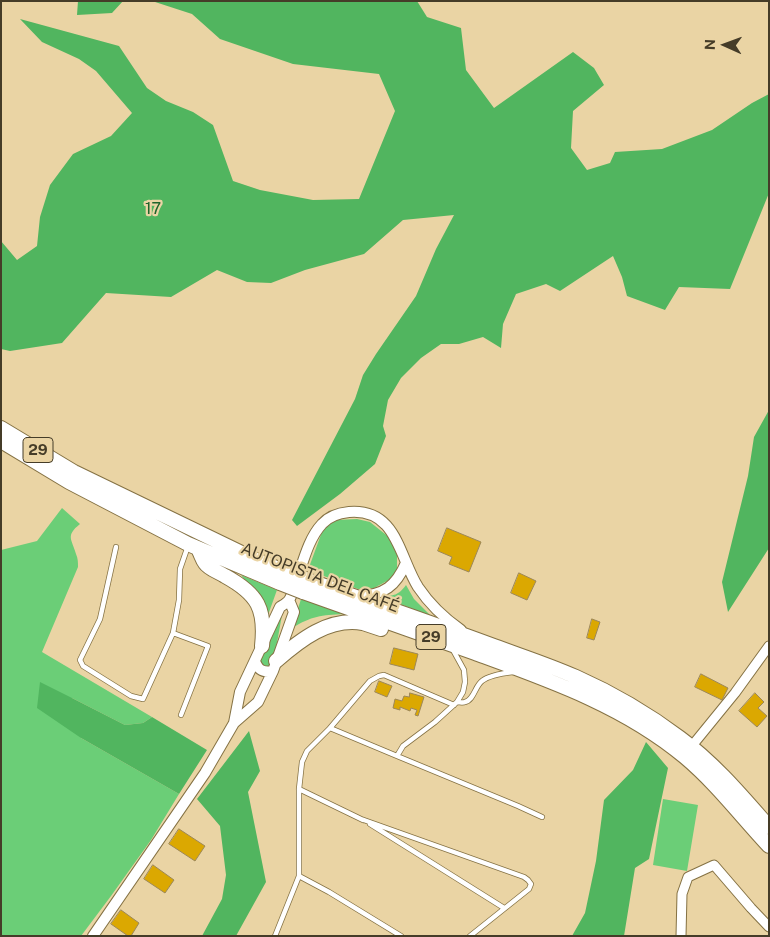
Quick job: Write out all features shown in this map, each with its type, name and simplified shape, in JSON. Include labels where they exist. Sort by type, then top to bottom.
[{"type":"highway","name":"AUTOPISTA DEL CAFÉ","points":[[1,428],[74,472],[247,555],[282,577]]},
{"type":"highway","name":"AUTOPISTA DEL CAFÉ","points":[[1,441],[69,482],[193,547],[306,586],[400,626],[525,671],[597,701],[636,723],[686,758],[702,772],[769,846]]},
{"type":"highway","points":[[193,547],[206,564],[247,590],[256,602],[264,628],[262,646]]},
{"type":"highway","name":"AUTOPISTA DEL CAFÉ","points":[[306,586],[348,594],[556,669],[606,691],[648,716],[691,747],[716,770],[769,826]]},
{"type":"highway","points":[[274,666],[302,640],[316,631],[331,626],[344,623],[362,623],[384,630],[400,626]]},
{"type":"street","points":[[234,723],[240,692],[280,607],[290,600],[316,530],[326,519],[340,513],[367,514],[379,519],[389,528],[417,586],[432,606],[446,620],[470,637]]},
{"type":"street","points":[[348,594],[372,595],[384,591],[401,574],[406,563]]},
{"type":"street","points":[[93,936],[205,773],[234,723],[258,702],[294,612],[290,600]]},
{"type":"street","points":[[691,747],[735,693],[769,646]]},
{"type":"street","points":[[255,660],[256,665],[263,671],[274,666]]},
{"type":"street","points":[[681,936],[682,894],[688,877],[714,865],[769,926]]},
{"type":"lane","points":[[116,547],[100,618],[80,660],[83,666],[131,696],[144,700],[173,634],[179,600],[180,569],[193,547]]},
{"type":"lane","points":[[173,634],[208,646],[181,716]]},
{"type":"lane","points":[[397,756],[403,746],[435,722],[456,703],[462,692],[465,682],[464,670],[450,644]]},
{"type":"lane","points":[[275,936],[299,876],[299,789],[302,762],[307,751],[330,728],[370,681],[384,675],[456,703],[466,702],[471,699],[483,680],[508,672],[525,671]]},
{"type":"lane","points":[[330,728],[542,817]]},
{"type":"lane","points":[[299,789],[361,818],[528,880],[530,884],[529,889],[470,936]]},
{"type":"lane","points":[[361,818],[504,908]]},
{"type":"lane","points":[[299,876],[323,888],[401,936]]},
{"type":"green space","points":[[78,1],[123,1],[112,13],[77,15]]},
{"type":"green space","name":"17","points":[[152,1],[417,1],[427,17],[461,28],[466,70],[494,108],[573,52],[594,68],[604,85],[573,111],[571,148],[587,170],[610,163],[615,152],[662,149],[712,130],[769,94],[769,193],[730,289],[679,287],[665,310],[627,296],[622,277],[613,256],[560,291],[546,284],[516,294],[503,324],[501,348],[483,337],[459,344],[441,344],[421,358],[401,378],[388,400],[383,426],[386,436],[375,464],[340,494],[297,526],[292,520],[355,399],[363,375],[416,296],[436,249],[454,215],[403,220],[364,254],[305,270],[271,283],[247,282],[217,270],[171,297],[106,293],[62,343],[10,351],[1,349],[1,241],[17,260],[37,246],[40,217],[50,185],[73,154],[111,136],[132,113],[96,71],[79,59],[42,42],[20,19],[119,46],[147,88],[166,101],[193,112],[213,125],[233,181],[260,190],[313,200],[359,199],[395,111],[379,74],[293,64],[220,39],[192,14]]},
{"type":"green space","points":[[769,410],[769,548],[728,612],[722,582],[748,476],[754,437]]},
{"type":"green space","points":[[62,508],[80,524],[71,535],[78,567],[42,652],[152,717],[143,723],[125,725],[72,698],[81,738],[179,794],[151,840],[81,936],[2,936],[1,550],[37,541]]},
{"type":"green space","points":[[357,519],[370,522],[390,538],[397,555],[397,570],[394,576],[374,588],[358,589],[308,570],[323,529],[335,520]]},
{"type":"green space","points":[[241,575],[277,590],[268,615],[251,588]]},
{"type":"green space","points":[[406,585],[414,599],[431,616],[382,597],[398,593]]},
{"type":"green space","points":[[301,599],[344,614],[317,617],[292,628]]},
{"type":"green space","points":[[282,615],[273,665],[264,667],[259,663],[260,654]]},
{"type":"green space","points":[[40,682],[125,725],[143,723],[152,717],[207,750],[179,794],[81,738],[37,708]]},
{"type":"green space","points":[[249,731],[260,771],[248,792],[266,882],[236,936],[202,936],[222,899],[226,875],[220,826],[197,799]]},
{"type":"green space","points":[[646,742],[668,768],[649,859],[635,868],[624,936],[572,936],[585,913],[596,861],[604,800],[633,770]]},
{"type":"green space","points":[[663,799],[698,805],[687,871],[653,865]]},
{"type":"building","points":[[447,528],[481,542],[469,572],[449,564],[452,557],[438,551]]},
{"type":"building","points":[[519,573],[536,581],[527,600],[511,593]]},
{"type":"building","points":[[592,619],[600,622],[594,640],[587,638]]},
{"type":"building","points":[[394,648],[418,654],[414,670],[390,664]]},
{"type":"building","points":[[701,674],[728,688],[722,700],[695,687]]},
{"type":"building","points":[[379,681],[392,686],[387,697],[375,692]]},
{"type":"building","points":[[410,693],[424,697],[418,716],[415,715],[417,710],[411,708],[410,711],[400,707],[400,710],[393,708],[395,699],[402,701],[404,696],[409,697]]},
{"type":"building","points":[[755,693],[764,702],[758,708],[767,716],[757,727],[739,711]]},
{"type":"building","points":[[179,829],[205,846],[195,861],[169,844]]},
{"type":"building","points":[[153,865],[174,880],[165,893],[144,879]]},
{"type":"building","points":[[121,910],[139,923],[131,936],[128,936],[111,924]]}]
